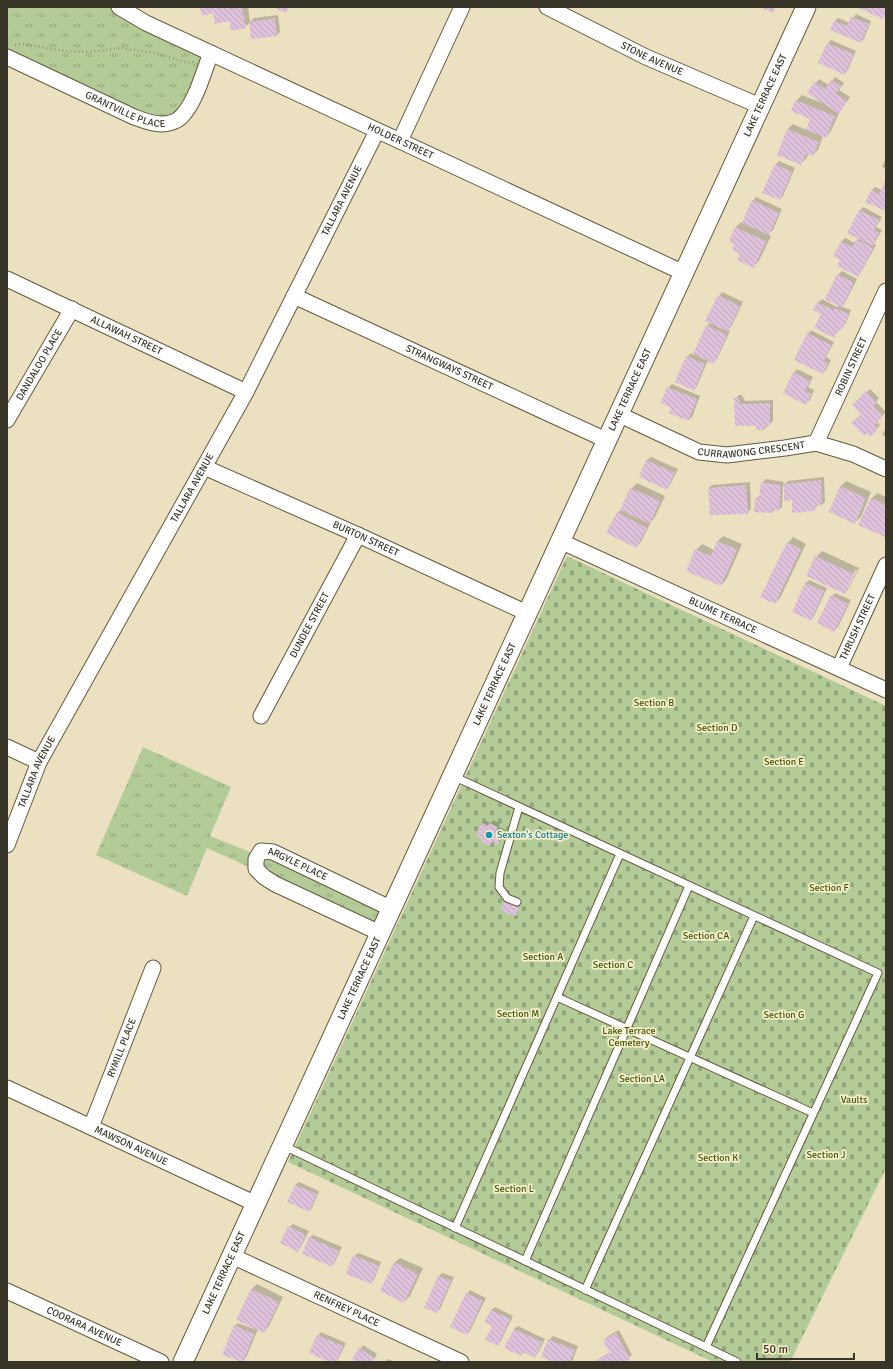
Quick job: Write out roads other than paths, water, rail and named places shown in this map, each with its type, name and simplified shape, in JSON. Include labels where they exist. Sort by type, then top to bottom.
[{"type":"street","name":"HOLDER STREET","points":[[119,7],[210,58],[377,130],[684,273]]},
{"type":"street","points":[[400,141],[462,7]]},
{"type":"street","name":"STONE AVENUE","points":[[546,7],[646,57],[760,106]]},
{"type":"street","name":"LAKE TERRACE EAST","points":[[183,1362],[806,7]]},
{"type":"street","name":"GRANTVILLE PLACE","points":[[9,56],[134,117],[150,123],[160,124],[170,123],[180,118],[191,103],[210,58]]},
{"type":"street","name":"TALLARA AVENUE","points":[[7,845],[39,762],[246,392],[377,130]]},
{"type":"street","name":"ALLAWAH STREET","points":[[7,279],[246,392]]},
{"type":"street","name":"ROBIN STREET","points":[[816,443],[886,291]]},
{"type":"street","name":"STRANGWAYS STREET","points":[[294,296],[606,440]]},
{"type":"street","name":"DANDALOO PLACE","points":[[7,420],[72,309]]},
{"type":"street","name":"CURRAWONG CRESCENT","points":[[618,414],[700,452],[727,455],[816,443],[854,454],[886,469]]},
{"type":"street","name":"BURTON STREET","points":[[204,467],[358,535],[527,613]]},
{"type":"street","name":"DUNDEE STREET","points":[[262,716],[358,535]]},
{"type":"street","name":"BLUME TERRACE","points":[[560,541],[886,690]]},
{"type":"street","name":"THRUSH STREET","points":[[839,668],[886,565]]},
{"type":"street","points":[[7,747],[39,762]]},
{"type":"street","name":"ARGYLE PLACE","points":[[380,934],[274,884],[256,869],[256,859],[262,851],[273,852],[392,909]]},
{"type":"street","name":"RYMILL PLACE","points":[[91,1127],[153,968]]},
{"type":"street","name":"MAWSON AVENUE","points":[[7,1088],[256,1204]]},
{"type":"street","name":"RENFREY PLACE","points":[[232,1256],[461,1362]]},
{"type":"street","name":"COORARA AVENUE","points":[[7,1291],[161,1362]]},
{"type":"lane","points":[[452,776],[878,973],[706,1347]]},
{"type":"lane","points":[[517,902],[507,898],[498,887],[500,873],[519,807]]},
{"type":"lane","points":[[455,1228],[620,854]]},
{"type":"lane","points":[[525,1261],[689,886]]},
{"type":"lane","points":[[585,1290],[754,916]]},
{"type":"lane","points":[[557,997],[813,1113]]},
{"type":"lane","points":[[282,1146],[737,1362]]},
{"type":"place","name":"Sexton's Cottage","points":[[489,835]]},
{"type":"park label","name":"Section B","points":[[654,703]]},
{"type":"park label","name":"Section D","points":[[717,728]]},
{"type":"park label","name":"Section E","points":[[784,762]]},
{"type":"park label","name":"Section F","points":[[829,888]]},
{"type":"park label","name":"Section CA","points":[[706,936]]},
{"type":"park label","name":"Section A","points":[[543,957]]},
{"type":"park label","name":"Section C","points":[[613,965]]},
{"type":"park label","name":"Section M","points":[[518,1014]]},
{"type":"park label","name":"Section G","points":[[784,1015]]},
{"type":"park label","name":"Lake Terrace Cemetery","points":[[629,1036]]},
{"type":"park label","name":"Section LA","points":[[642,1079]]},
{"type":"park label","name":"Vaults","points":[[854,1100]]},
{"type":"park label","name":"Section J","points":[[826,1155]]},
{"type":"park label","name":"Section K","points":[[718,1158]]},
{"type":"park label","name":"Section L","points":[[514,1189]]}]
